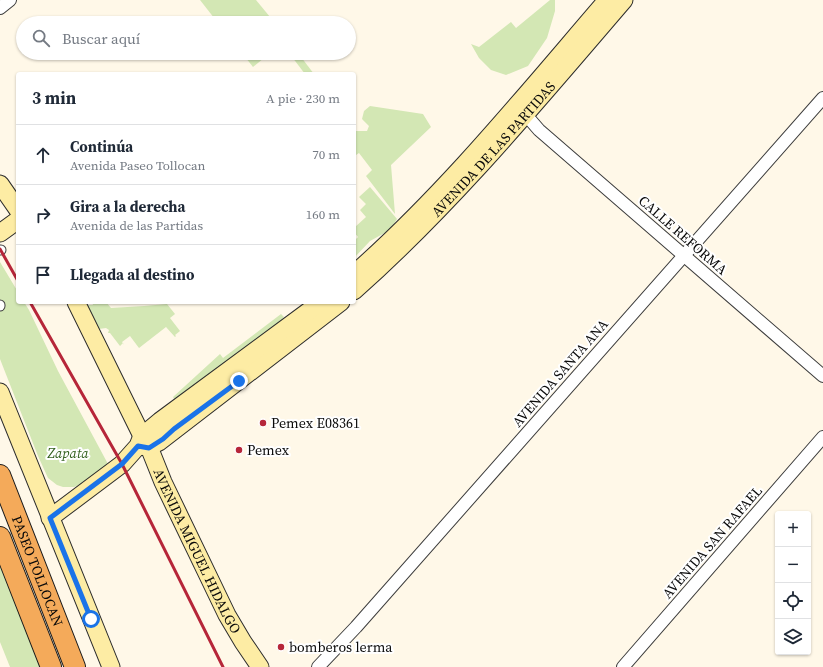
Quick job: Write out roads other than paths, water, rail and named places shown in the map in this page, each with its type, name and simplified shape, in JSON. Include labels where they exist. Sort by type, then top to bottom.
[{"type":"highway","name":"PASEO TOLLOCAN","points":[[0,475],[75,667]]},
{"type":"highway","name":"PASEO TOLLOCAN","points":[[0,537],[51,667]]},
{"type":"main road","name":"AVENIDA DE LAS PARTIDAS","points":[[356,272],[385,245],[454,174],[515,107],[607,0]]},
{"type":"main road","name":"AVENIDA DE LAS PARTIDAS","points":[[356,289],[409,240],[526,115],[624,0]]},
{"type":"main road","points":[[0,184],[16,207]]},
{"type":"main road","points":[[0,233],[16,221]]},
{"type":"main road","name":"AVENIDA MIGUEL HIDALGO","points":[[77,304],[227,615],[260,667]]},
{"type":"main road","points":[[50,518],[122,464],[143,443],[318,304]]},
{"type":"main road","points":[[143,443],[163,439],[174,429],[299,336],[339,304]]},
{"type":"main road","points":[[0,392],[111,667]]},
{"type":"street","points":[[0,8],[10,0]]},
{"type":"street","name":"AVENIDA SANTA ANA","points":[[318,667],[356,627],[823,98]]},
{"type":"street","name":"CALLE REFORMA","points":[[526,115],[538,130],[823,376]]},
{"type":"street","name":"AVENIDA SAN RAFAEL","points":[[623,667],[823,437]]},
{"type":"railway","points":[[0,249],[16,277]]},
{"type":"railway","points":[[31,304],[122,464],[223,667]]},
{"type":"place","name":"Pemex E08361","points":[[263,423]]},
{"type":"place","name":"Pemex","points":[[239,450]]},
{"type":"place","name":"bomberos lerma","points":[[281,647]]},
{"type":"park label","name":"Zapata","points":[[68,453]]}]
